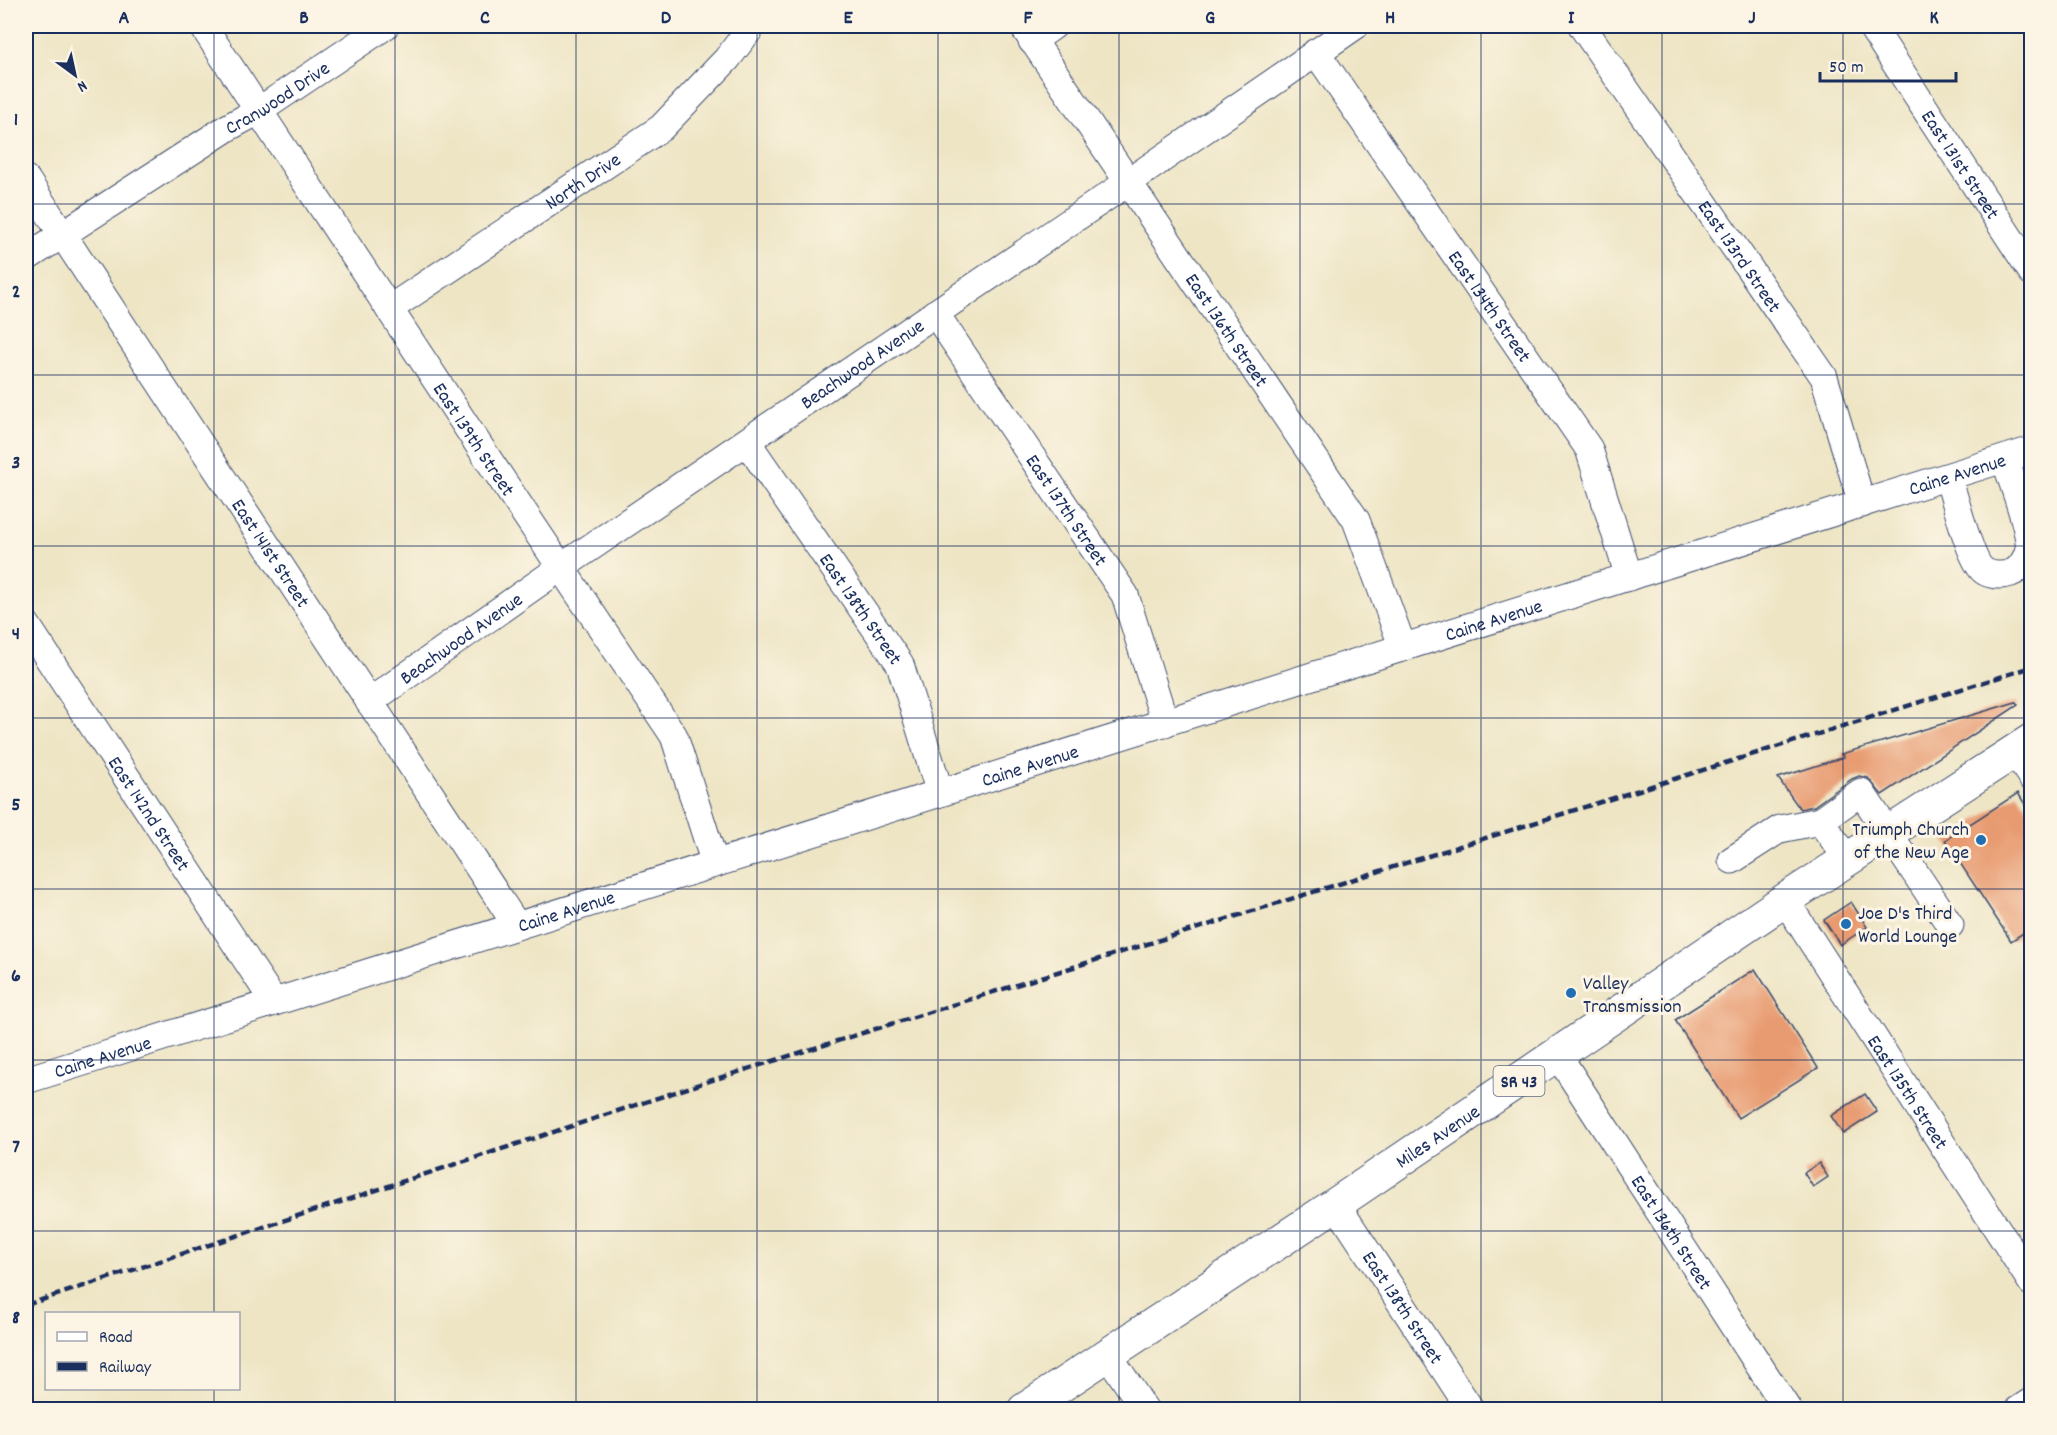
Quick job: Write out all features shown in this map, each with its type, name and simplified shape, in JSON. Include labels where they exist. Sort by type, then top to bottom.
[{"type":"main road","name":"Miles Avenue","points":[[1024,1410],[1107,1353],[1336,1204],[1785,900],[1889,833],[2026,756]]},
{"type":"street","name":"East 139th Street","points":[[203,26],[674,736],[716,864]]},
{"type":"street","name":"Cranwood Drive","points":[[26,258],[168,165],[260,110],[385,26]]},
{"type":"street","name":"North Drive","points":[[389,309],[661,128],[727,59],[752,26]]},
{"type":"street","name":"Beachwood Avenue","points":[[369,702],[561,568],[1355,26]]},
{"type":"street","name":"East 133rd Street","points":[[1582,26],[1824,377],[1862,504]]},
{"type":"street","name":"East 131st Street","points":[[1879,28],[2027,256]]},
{"type":"street","name":"East 136th Street","points":[[1036,30],[1127,183],[1356,520],[1403,648]]},
{"type":"street","name":"East 134th Street","points":[[1316,52],[1589,449],[1629,577]]},
{"type":"street","name":"East 141st Street","points":[[26,179],[517,926]]},
{"type":"street","name":"East 137th Street","points":[[935,313],[1125,595],[1165,723]]},
{"type":"street","name":"East 138th Street","points":[[747,442],[900,664],[940,794]]},
{"type":"street","name":"Caine Avenue","points":[[26,1080],[2031,450]]},
{"type":"street","points":[[1948,477],[1973,556],[1983,571],[2000,576],[2013,573],[2029,559],[2029,549],[2028,536],[2005,459]]},
{"type":"street","name":"East 142nd Street","points":[[26,624],[274,1002]]},
{"type":"street","points":[[1732,860],[1780,829],[1820,821],[1861,792],[1950,926]]},
{"type":"street","points":[[1820,821],[1848,859]]},
{"type":"street","name":"East 135th Street","points":[[1785,900],[2031,1283]]},
{"type":"street","name":"East 136th Street","points":[[1557,1054],[1788,1410]]},
{"type":"street","name":"East 138th Street","points":[[1336,1204],[1471,1410]]},
{"type":"street","points":[[1107,1353],[1144,1410]]},
{"type":"street","points":[[2018,1410],[2031,1401]]},
{"type":"building","points":[[2016,702],[2018,705],[1882,795],[1868,778],[1859,776],[1814,806],[1800,809],[1778,778],[1844,757],[1841,754]]},
{"type":"building","points":[[2018,793],[2031,814],[2031,928],[2011,941],[1945,840]]},
{"type":"building","name":"Joe D's Third World Lounge","points":[[1851,902],[1867,927],[1840,945],[1824,920]]},
{"type":"building","points":[[1755,969],[1818,1068],[1738,1118],[1675,1020]]},
{"type":"building","points":[[1865,1094],[1877,1112],[1843,1134],[1831,1116]]},
{"type":"building","points":[[1819,1163],[1828,1177],[1813,1187],[1804,1173]]},
{"type":"railway","points":[[26,1305],[703,1083],[2032,667]]},
{"type":"place","name":"Triumph Church of the New Age","points":[[1981,840]]},
{"type":"place","name":"Joe D's Third World Lounge","points":[[1846,924]]},
{"type":"place","name":"Valley Transmission","points":[[1571,993]]}]
